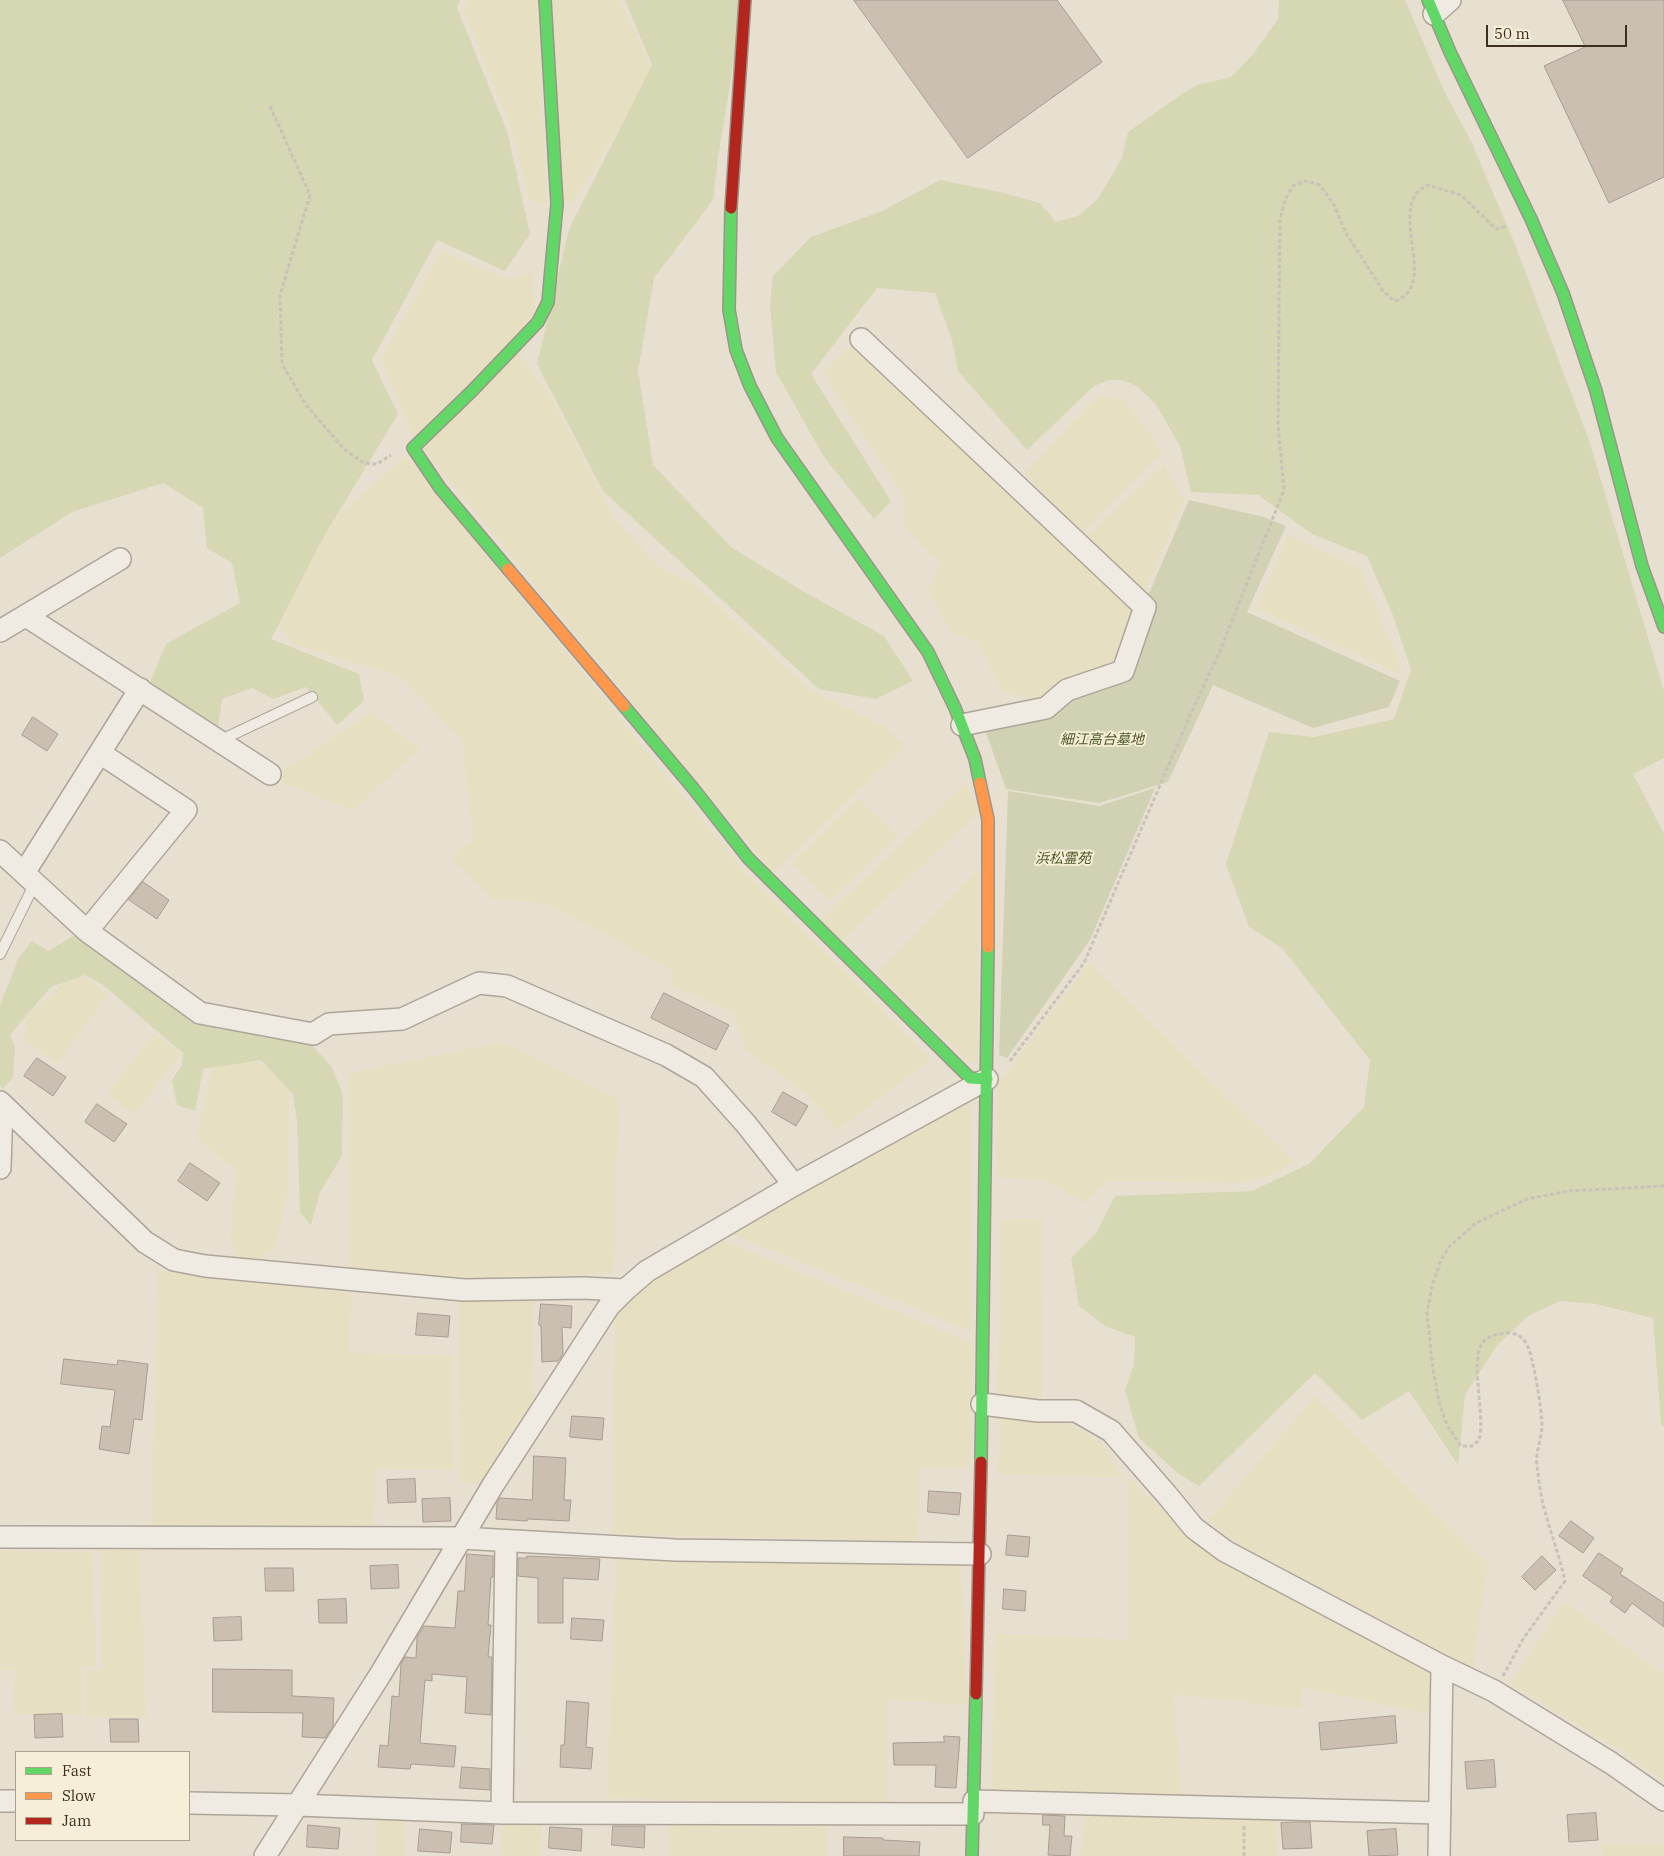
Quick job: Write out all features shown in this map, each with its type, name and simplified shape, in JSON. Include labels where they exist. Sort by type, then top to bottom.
[{"type":"street","points":[[545,0],[557,204],[548,302],[538,322],[472,391],[413,448],[440,488],[693,788],[748,858],[970,1078],[987,1078]]},
{"type":"street","points":[[745,0],[730,228],[729,310],[736,350],[750,386],[777,438],[928,652],[962,725],[975,759],[988,819],[987,1078],[980,1554],[972,1856]]},
{"type":"street","points":[[1438,4],[1450,52],[1530,219],[1562,293],[1596,391],[1642,566],[1664,627]]},
{"type":"street","points":[[861,338],[1145,607],[1123,670],[1067,690],[1046,708],[962,725]]},
{"type":"street","points":[[0,631],[120,559]]},
{"type":"street","points":[[26,616],[270,774]]},
{"type":"street","points":[[29,878],[100,753],[140,689]]},
{"type":"street","points":[[86,930],[186,810],[100,753]]},
{"type":"street","points":[[0,851],[86,930],[200,1013],[313,1034],[328,1024],[402,1020],[479,983],[507,986],[666,1055],[704,1077],[746,1124],[794,1184]]},
{"type":"street","points":[[265,1856],[380,1675],[493,1485],[609,1306],[647,1271],[794,1184],[987,1078]]},
{"type":"street","points":[[1,1103],[146,1242],[174,1260],[205,1266],[464,1290],[583,1288],[625,1290]]},
{"type":"street","points":[[0,1168],[1,1103]]},
{"type":"street","points":[[982,1404],[1038,1411],[1076,1411],[1111,1431],[1167,1494],[1194,1528],[1225,1551],[1442,1666],[1494,1691],[1611,1763],[1664,1800]]},
{"type":"street","points":[[0,1537],[461,1538],[675,1550],[980,1554]]},
{"type":"street","points":[[502,1813],[506,1541]]},
{"type":"street","points":[[1439,1856],[1442,1666]]},
{"type":"street","points":[[0,1801],[15,1801]]},
{"type":"street","points":[[190,1803],[502,1813],[974,1808],[1244,1808],[1440,1813]]},
{"type":"lane","points":[[219,741],[312,697]]},
{"type":"lane","points":[[0,954],[29,878]]},
{"type":"path","points":[[270,106],[310,195],[280,295],[282,364],[306,405],[344,449],[364,463],[377,464],[395,453],[408,439],[413,448]]},
{"type":"path","points":[[987,1078],[993,1077],[1005,1067],[1084,962],[1190,715],[1220,651],[1284,490],[1278,424],[1280,218],[1293,186],[1305,180],[1320,185],[1333,203],[1346,233],[1383,291],[1394,301],[1401,299],[1410,292],[1415,275],[1409,216],[1416,194],[1427,185],[1461,195],[1496,229],[1530,219]]},
{"type":"path","points":[[1494,1691],[1522,1639],[1565,1581],[1561,1561],[1545,1513],[1536,1464],[1542,1425],[1539,1398],[1526,1343],[1520,1335],[1513,1333],[1494,1334],[1483,1342],[1479,1353],[1478,1377],[1482,1421],[1479,1440],[1472,1446],[1461,1446],[1447,1425],[1440,1406],[1433,1370],[1427,1313],[1433,1282],[1441,1260],[1449,1247],[1461,1234],[1476,1223],[1527,1199],[1569,1191],[1664,1186]]},
{"type":"path","points":[[1244,1808],[1244,1856]]},
{"type":"shaded area","points":[[468,0],[537,0],[547,204],[529,200],[513,132],[464,11]]},
{"type":"shaded area","points":[[549,0],[620,0],[653,72],[572,205],[561,198]]},
{"type":"shaded area","points":[[441,251],[508,279],[534,273],[535,317],[415,441],[381,359]]},
{"type":"shaded area","points":[[856,341],[1138,608],[1114,666],[1040,699],[1003,693],[977,642],[951,632],[928,591],[940,562],[927,551],[903,524],[904,497],[823,373]]},
{"type":"shaded area","points":[[517,350],[554,403],[614,518],[658,566],[693,583],[812,691],[885,726],[905,747],[773,873],[422,448]]},
{"type":"shaded area","points":[[1097,396],[1126,400],[1163,452],[1080,534],[1025,473]]},
{"type":"shaded area","points":[[406,456],[741,867],[931,1059],[837,1131],[804,1091],[747,1052],[734,1013],[672,986],[672,970],[546,904],[493,899],[451,858],[473,838],[462,741],[400,676],[295,645],[267,614],[304,546]]},
{"type":"shaded area","points":[[1164,464],[1184,500],[1144,595],[1084,539]]},
{"type":"shaded area","points":[[1288,535],[1361,568],[1401,668],[1399,674],[1256,608]]},
{"type":"shaded area","points":[[371,712],[420,749],[353,810],[279,782],[277,775]]},
{"type":"shaded area","points":[[966,783],[979,812],[840,943],[821,919]]},
{"type":"shaded area","points":[[858,798],[898,836],[829,901],[791,863]]},
{"type":"shaded area","points":[[978,869],[978,1059],[971,1064],[877,973]]},
{"type":"shaded area","points":[[1089,963],[1294,1161],[1273,1175],[1239,1183],[1107,1181],[1084,1203],[1045,1181],[996,1177],[997,1080],[1002,1078]]},
{"type":"shaded area","points":[[79,974],[109,993],[58,1064],[24,1039],[27,1017],[64,982]]},
{"type":"shaded area","points":[[154,1033],[181,1054],[134,1115],[107,1094]]},
{"type":"shaded area","points":[[503,1042],[619,1099],[614,1273],[460,1279],[349,1273],[348,1073]]},
{"type":"shaded area","points":[[218,1044],[290,1078],[287,1196],[276,1248],[263,1258],[238,1258],[230,1243],[236,1171],[196,1138]]},
{"type":"shaded area","points":[[970,1093],[971,1331],[729,1233]]},
{"type":"shaded area","points":[[1043,1218],[1042,1400],[1003,1398],[998,1395],[1000,1219]]},
{"type":"shaded area","points":[[724,1241],[973,1343],[970,1467],[920,1468],[918,1541],[612,1534],[615,1314],[650,1279]]},
{"type":"shaded area","points":[[158,1270],[351,1293],[350,1353],[452,1355],[454,1470],[377,1469],[373,1533],[151,1532]]},
{"type":"shaded area","points":[[458,1298],[534,1298],[533,1408],[484,1484],[459,1482]]},
{"type":"shaded area","points":[[1315,1396],[1488,1564],[1473,1668],[1242,1546],[1208,1520]]},
{"type":"shaded area","points":[[1000,1418],[1068,1424],[1101,1442],[1124,1478],[998,1474]]},
{"type":"shaded area","points":[[1128,1477],[1201,1548],[1429,1669],[1434,1715],[1303,1688],[1301,1709],[1174,1694],[1182,1796],[991,1792],[996,1633],[1128,1640]]},
{"type":"shaded area","points":[[101,1550],[140,1550],[146,1718],[86,1718],[86,1671],[102,1670]]},
{"type":"shaded area","points":[[0,1551],[93,1552],[96,1667],[81,1668],[82,1715],[13,1714],[15,1670],[0,1670]]},
{"type":"shaded area","points":[[616,1552],[960,1559],[968,1705],[888,1700],[888,1805],[607,1798]]},
{"type":"shaded area","points":[[1564,1601],[1664,1675],[1664,1781],[1623,1752],[1510,1684]]},
{"type":"shaded area","points":[[1092,1810],[1276,1815],[1278,1856],[1081,1856],[1084,1819]]},
{"type":"shaded area","points":[[375,1816],[404,1817],[406,1856],[375,1856]]},
{"type":"shaded area","points":[[503,1817],[542,1818],[541,1856],[501,1856]]},
{"type":"shaded area","points":[[669,1818],[827,1819],[826,1856],[668,1856]]},
{"type":"shaded area","points":[[1602,1843],[1664,1844],[1664,1856],[1602,1856]]},
{"type":"green space","points":[[0,0],[460,0],[457,8],[507,131],[530,234],[505,271],[437,240],[372,360],[398,414],[324,536],[271,639],[359,674],[364,701],[337,725],[306,687],[273,699],[252,688],[222,699],[218,730],[150,682],[166,644],[240,603],[232,563],[207,548],[203,508],[163,483],[72,512],[0,558]]},
{"type":"green space","points":[[625,0],[744,0],[719,151],[713,200],[654,278],[638,371],[653,465],[731,547],[801,590],[884,636],[913,681],[876,699],[819,689],[603,491],[537,364],[569,229],[652,65]]},
{"type":"green space","points":[[1279,0],[1405,0],[1445,93],[1471,141],[1514,242],[1589,440],[1664,691],[1664,758],[1633,774],[1664,834],[1664,1427],[1661,1423],[1653,1318],[1596,1304],[1560,1301],[1528,1316],[1498,1344],[1465,1395],[1458,1465],[1409,1391],[1362,1420],[1315,1373],[1199,1486],[1179,1474],[1139,1438],[1125,1390],[1134,1365],[1135,1337],[1105,1326],[1079,1306],[1071,1258],[1096,1233],[1115,1196],[1252,1191],[1309,1164],[1364,1107],[1370,1060],[1282,948],[1249,927],[1226,864],[1269,732],[1314,737],[1394,719],[1411,670],[1392,613],[1367,556],[1312,534],[1258,495],[1191,492],[1180,446],[1155,403],[1138,387],[1123,380],[1109,380],[1094,386],[1027,450],[958,371],[952,340],[935,293],[877,288],[811,374],[891,501],[874,519],[824,457],[776,372],[770,305],[773,276],[811,237],[882,211],[940,180],[1000,192],[1040,203],[1056,222],[1078,216],[1097,200],[1122,158],[1128,132],[1183,93],[1198,85],[1231,77],[1254,53],[1278,19]]},
{"type":"green space","name":"細江高台墓地","points":[[1189,500],[1264,517],[1286,526],[1247,612],[1400,681],[1389,707],[1313,728],[1213,685],[1168,782],[1099,803],[1006,789],[979,713],[1047,704],[1114,675]]},
{"type":"green space","name":"浜松霊苑","points":[[1155,788],[1090,940],[1007,1058],[999,1055],[1008,791],[1099,806]]},
{"type":"green space","points":[[82,931],[119,961],[217,1029],[308,1041],[332,1067],[343,1095],[342,1156],[320,1192],[311,1225],[300,1213],[297,1121],[293,1094],[261,1060],[203,1069],[195,1111],[177,1105],[172,1080],[182,1065],[183,1053],[103,985],[85,975],[51,987],[10,1036],[15,1046],[13,1077],[3,1089],[0,1085],[0,1005],[19,957],[32,941],[48,951]]},
{"type":"building","points":[[854,0],[1057,0],[1102,62],[968,158]]},
{"type":"building","points":[[1563,0],[1664,0],[1664,177],[1609,203],[1544,66],[1585,47]]},
{"type":"building","points":[[33,717],[58,734],[47,751],[22,735]]},
{"type":"building","points":[[143,882],[169,900],[157,919],[129,900]]},
{"type":"building","points":[[664,993],[729,1025],[716,1050],[651,1018]]},
{"type":"building","points":[[37,1058],[66,1077],[53,1096],[24,1076]]},
{"type":"building","points":[[783,1092],[808,1106],[796,1126],[772,1112]]},
{"type":"building","points":[[97,1104],[127,1124],[114,1142],[85,1122]]},
{"type":"building","points":[[190,1163],[220,1183],[207,1201],[178,1181]]},
{"type":"building","points":[[541,1304],[572,1306],[571,1328],[562,1327],[563,1354],[558,1361],[542,1362],[541,1326],[539,1325]]},
{"type":"building","points":[[418,1313],[450,1316],[448,1337],[416,1335]]},
{"type":"building","points":[[64,1359],[117,1365],[118,1360],[148,1364],[142,1420],[134,1419],[129,1454],[99,1449],[102,1426],[110,1427],[115,1390],[61,1384]]},
{"type":"building","points":[[572,1416],[604,1418],[602,1440],[570,1437]]},
{"type":"building","points":[[534,1456],[566,1458],[564,1500],[571,1500],[569,1521],[496,1519],[497,1503],[500,1498],[532,1500]]},
{"type":"building","points":[[415,1479],[416,1502],[388,1503],[387,1480]]},
{"type":"building","points":[[929,1491],[961,1493],[959,1515],[928,1512]]},
{"type":"building","points":[[450,1498],[451,1521],[423,1522],[422,1499]]},
{"type":"building","points":[[1571,1521],[1594,1538],[1583,1553],[1559,1536]]},
{"type":"building","points":[[1008,1535],[1030,1537],[1028,1557],[1006,1555]]},
{"type":"building","points":[[1599,1553],[1623,1569],[1620,1574],[1664,1603],[1664,1627],[1632,1603],[1625,1613],[1610,1602],[1613,1597],[1583,1576]]},
{"type":"building","points":[[467,1554],[493,1556],[493,1577],[491,1577],[488,1625],[491,1625],[488,1657],[492,1657],[491,1715],[465,1713],[467,1677],[432,1674],[432,1681],[425,1680],[420,1743],[456,1746],[454,1767],[411,1764],[410,1769],[378,1767],[380,1745],[388,1746],[392,1696],[399,1697],[401,1664],[405,1657],[416,1658],[417,1637],[424,1626],[455,1628],[458,1591],[464,1591]]},
{"type":"building","points":[[527,1556],[600,1559],[598,1580],[563,1578],[563,1623],[538,1623],[538,1578],[518,1576],[518,1558],[527,1558]]},
{"type":"building","points":[[1542,1556],[1556,1570],[1535,1590],[1522,1577]]},
{"type":"building","points":[[398,1565],[399,1588],[371,1589],[370,1566]]},
{"type":"building","points":[[265,1568],[293,1568],[294,1591],[266,1591]]},
{"type":"building","points":[[1004,1589],[1026,1591],[1025,1611],[1003,1609]]},
{"type":"building","points":[[346,1599],[347,1623],[319,1623],[318,1600]]},
{"type":"building","points":[[241,1617],[242,1640],[214,1641],[213,1618]]},
{"type":"building","points":[[572,1618],[604,1620],[602,1641],[571,1639]]},
{"type":"building","points":[[213,1669],[292,1670],[292,1696],[334,1698],[333,1726],[325,1738],[302,1737],[303,1713],[213,1712]]},
{"type":"building","points":[[567,1701],[589,1703],[586,1747],[593,1748],[591,1769],[560,1767],[561,1745],[564,1745]]},
{"type":"building","points":[[62,1714],[63,1737],[35,1738],[34,1715]]},
{"type":"building","points":[[1395,1716],[1397,1743],[1321,1750],[1319,1723]]},
{"type":"building","points":[[110,1719],[138,1719],[139,1742],[111,1742]]},
{"type":"building","points":[[944,1736],[960,1737],[956,1788],[935,1787],[936,1765],[894,1765],[893,1743],[944,1742]]},
{"type":"building","points":[[1494,1760],[1496,1787],[1467,1789],[1465,1762]]},
{"type":"building","points":[[462,1767],[490,1769],[490,1790],[460,1788]]},
{"type":"building","points":[[1596,1813],[1598,1840],[1569,1842],[1567,1815]]},
{"type":"building","points":[[1043,1815],[1065,1816],[1064,1836],[1072,1836],[1070,1856],[1048,1855],[1050,1825],[1043,1825]]},
{"type":"building","points":[[1310,1822],[1312,1848],[1283,1849],[1281,1823]]},
{"type":"building","points":[[462,1824],[494,1825],[492,1844],[461,1842]]},
{"type":"building","points":[[308,1825],[340,1828],[338,1849],[307,1847]]},
{"type":"building","points":[[613,1826],[645,1826],[644,1848],[612,1845]]},
{"type":"building","points":[[550,1827],[582,1829],[581,1851],[549,1848]]},
{"type":"building","points":[[420,1829],[452,1832],[450,1853],[418,1851]]},
{"type":"building","points":[[1396,1829],[1398,1855],[1369,1856],[1367,1831]]},
{"type":"building","points":[[844,1837],[883,1838],[883,1840],[920,1842],[919,1856],[844,1856]]},
{"type":"traffic: fast","points":[[508,569],[440,488],[413,448],[472,391],[538,322],[548,302],[557,204],[545,0]]},
{"type":"traffic: fast","points":[[1428,0],[1450,52],[1531,219],[1563,293],[1596,391],[1642,566],[1664,627]]},
{"type":"traffic: fast","points":[[731,208],[729,310],[736,350],[750,386],[777,438],[928,652],[955,708],[975,759],[980,783]]},
{"type":"traffic: fast","points":[[624,706],[693,788],[748,858],[970,1078],[987,1079]]},
{"type":"traffic: fast","points":[[981,1462],[988,947]]},
{"type":"traffic: fast","points":[[972,1856],[976,1694]]},
{"type":"traffic: slow","points":[[508,569],[624,706]]},
{"type":"traffic: slow","points":[[980,783],[988,819],[988,947]]},
{"type":"traffic: jam","points":[[731,208],[745,0]]},
{"type":"traffic: jam","points":[[976,1694],[981,1462]]}]
